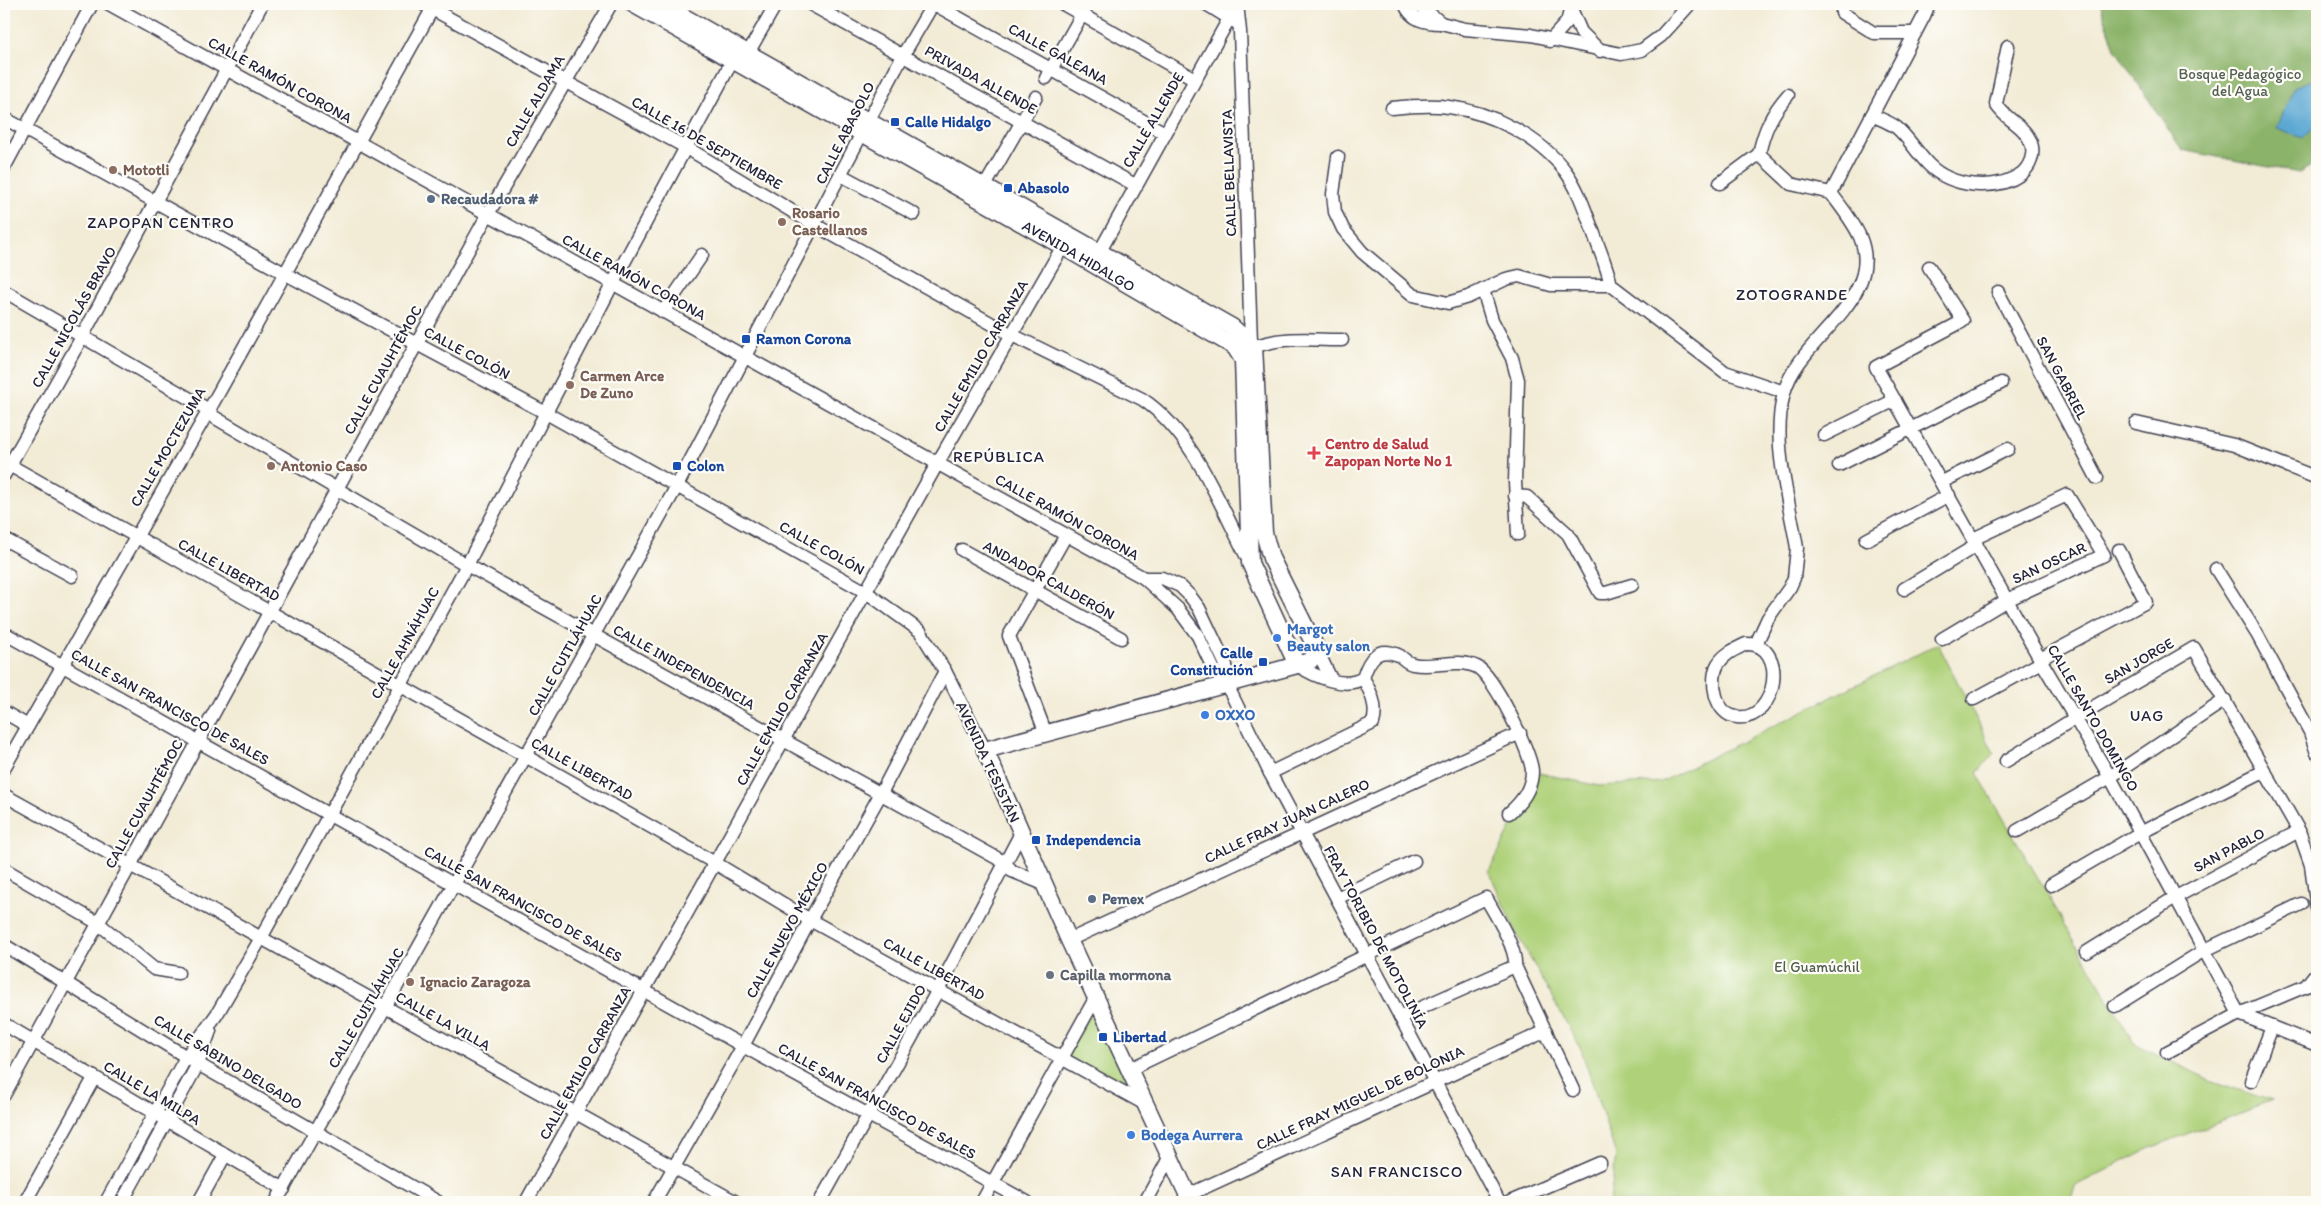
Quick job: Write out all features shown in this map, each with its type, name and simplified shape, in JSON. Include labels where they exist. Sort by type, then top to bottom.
[{"type":"main road","name":"AVENIDA HIDALGO","points":[[633,4],[740,54]]},
{"type":"main road","name":"AVENIDA HIDALGO","points":[[661,4],[740,54],[866,128],[1186,309],[1232,327],[1253,344]]},
{"type":"main road","name":"AVENIDA HIDALGO","points":[[866,128],[985,186],[1066,240],[1100,251],[1186,309],[1235,347],[1243,360],[1250,563],[1297,665]]},
{"type":"main road","points":[[985,750],[1297,665],[1310,661],[1318,652],[1271,558],[1264,533],[1253,344]]},
{"type":"main road","name":"AVENIDA TESISTÁN","points":[[985,750],[1069,940],[1130,1069],[1169,1158],[1190,1198]]},
{"type":"street","points":[[4,168],[92,4]]},
{"type":"street","name":"CALLE RAMÓN CORONA","points":[[109,4],[1144,578],[1178,610],[1198,636],[1214,670],[1227,685]]},
{"type":"street","name":"CALLE NICOLÁS BRAVO","points":[[6,467],[82,337],[262,4]]},
{"type":"street","name":"CALLE ALDAMA","points":[[488,214],[611,4]]},
{"type":"street","name":"CALLE AHNÁHUAC","points":[[106,1202],[186,1057],[217,1014],[261,938],[467,565],[613,283],[687,148],[740,54],[776,4]]},
{"type":"street","name":"PRIVADA ALLENDE","points":[[810,4],[1135,184]]},
{"type":"street","name":"CALLE ABASOLO","points":[[744,356],[815,225],[903,55],[934,4]]},
{"type":"street","name":"CALLE GALEANA","points":[[934,4],[1023,54],[1048,73],[1068,79],[1165,133]]},
{"type":"street","points":[[1063,4],[1085,9],[1195,79]]},
{"type":"street","points":[[1206,4],[1237,8]]},
{"type":"street","points":[[1405,4],[1407,10],[1419,20],[1465,29],[1531,35],[1550,41],[1621,54],[1642,50],[1660,36],[1690,4]]},
{"type":"street","points":[[1418,4],[1442,23]]},
{"type":"street","points":[[1831,193],[1929,4]]},
{"type":"street","name":"CALLE 16 DE SEPTIEMBRE","points":[[430,5],[687,148],[815,225],[1012,334],[1142,398],[1160,410],[1192,450],[1250,563]]},
{"type":"street","name":"CALLE MOCTEZUMA","points":[[4,768],[135,536],[209,410],[357,142],[430,5]]},
{"type":"street","points":[[1550,41],[1567,22],[1570,6]]},
{"type":"street","points":[[1570,6],[1581,32],[1600,51]]},
{"type":"street","name":"CALLE BELLAVISTA","points":[[1237,8],[1240,31],[1253,344]]},
{"type":"street","name":"CALLE ALLENDE","points":[[1100,251],[1135,184],[1237,8]]},
{"type":"street","points":[[1048,73],[1085,9]]},
{"type":"street","points":[[1842,13],[1874,33],[1915,34]]},
{"type":"street","points":[[1872,115],[1899,130],[1929,165],[1944,176],[1978,185],[2013,180],[2026,170],[2032,157],[2032,144],[2026,133],[2000,112],[1996,104],[2008,46]]},
{"type":"street","points":[[1720,183],[1759,154],[1768,121],[1788,96]]},
{"type":"street","points":[[985,186],[1036,97]]},
{"type":"street","points":[[1392,108],[1449,106],[1483,115],[1518,131],[1544,149],[1565,171],[1576,189],[1608,271],[1611,285]]},
{"type":"street","name":"CALLE COLÓN","points":[[4,118],[284,273],[546,413],[866,592]]},
{"type":"street","points":[[1756,644],[1768,618],[1787,594],[1794,578],[1796,563],[1797,548],[1782,455],[1780,414],[1784,392],[1800,359],[1842,312],[1861,285],[1864,255],[1861,240],[1848,215],[1831,193],[1791,184],[1759,154]]},
{"type":"street","points":[[1338,157],[1333,194],[1335,212],[1343,229],[1362,252],[1413,295],[1428,300],[1448,303],[1506,279],[1519,276],[1551,285],[1611,285],[1725,372],[1784,392]]},
{"type":"street","points":[[841,175],[914,214]]},
{"type":"street","name":"CALLE CUAUHTÉMOC","points":[[4,1094],[269,611],[338,490],[488,214]]},
{"type":"street","name":"CALLE EMILIO CARRANZA","points":[[526,1202],[937,464],[1066,240]]},
{"type":"street","points":[[663,312],[702,255]]},
{"type":"street","name":"CALLE SANTO DOMINGO","points":[[1929,267],[1963,321],[1876,367],[2041,661],[2110,777],[2174,898],[2239,1014]]},
{"type":"street","points":[[1483,290],[1492,320],[1512,358],[1518,380],[1516,496],[1518,534]]},
{"type":"street","name":"CALLE INDEPENDENCIA","points":[[4,291],[209,410],[214,417],[467,565],[783,742],[1004,862],[1012,870],[1044,884]]},
{"type":"street","name":"SAN GABRIEL","points":[[1998,292],[2097,478]]},
{"type":"street","points":[[1253,344],[1281,340],[1342,340]]},
{"type":"street","name":"CALLE CUITLÁHUAC","points":[[276,1202],[595,635],[677,486],[744,356]]},
{"type":"street","points":[[1838,465],[2001,383]]},
{"type":"street","points":[[1824,435],[1895,400]]},
{"type":"street","points":[[2136,423],[2234,445],[2317,478]]},
{"type":"street","points":[[1942,482],[2008,449]]},
{"type":"street","name":"CALLE LIBERTAD","points":[[6,467],[269,611],[715,863],[810,920],[1145,1104]]},
{"type":"street","name":"SAN OSCAR","points":[[1942,639],[2007,600],[2104,555],[2068,495],[1975,542]]},
{"type":"street","points":[[1516,496],[1527,497],[1568,534],[1600,593],[1632,586]]},
{"type":"street","points":[[1866,540],[1949,496]]},
{"type":"street","points":[[1046,734],[1009,636],[1066,535]]},
{"type":"street","points":[[4,538],[72,576]]},
{"type":"street","points":[[1904,589],[1975,542]]},
{"type":"street","name":"ANDADOR CALDERÓN","points":[[962,550],[1121,638]]},
{"type":"street","points":[[1974,699],[2146,602],[2119,550]]},
{"type":"street","points":[[2216,569],[2257,634],[2310,732],[2317,753]]},
{"type":"street","name":"CALLE RAMÓN CORONA","points":[[1144,578],[1168,581],[1180,586],[1190,596],[1199,608],[1226,665],[1227,685]]},
{"type":"street","name":"AVENIDA TESISTÁN","points":[[866,592],[920,631],[945,671],[985,750]]},
{"type":"street","name":"CALLE SAN FRANCISCO DE SALES","points":[[4,633],[644,991],[1027,1202]]},
{"type":"street","points":[[1746,644],[1756,644],[1768,653],[1772,663],[1772,687],[1769,699],[1757,714],[1748,718],[1735,717],[1726,712],[1716,695],[1714,674],[1726,654],[1746,644]]},
{"type":"street","name":"SAN JORGE","points":[[2006,761],[2194,648],[2299,831],[2311,866],[2317,908]]},
{"type":"street","points":[[1318,652],[1331,679]]},
{"type":"street","points":[[1297,665],[1314,674],[1348,684],[1363,678],[1370,658],[1376,653],[1386,652],[1415,665],[1451,663],[1476,667],[1486,674],[1520,733],[1532,771],[1527,794],[1509,813]]},
{"type":"street","name":"CALLE NUEVO MÉXICO","points":[[654,1202],[743,1046],[810,920],[880,795],[945,671]]},
{"type":"street","points":[[1270,773],[1373,723],[1375,707],[1370,690],[1363,678]]},
{"type":"street","name":"FRAY TORIBIO DE MOTOLINÍA","points":[[1227,685],[1270,773],[1500,1202]]},
{"type":"street","points":[[2017,831],[2110,777],[2225,700]]},
{"type":"street","points":[[4,712],[28,726]]},
{"type":"street","name":"CALLE FRAY JUAN CALERO","points":[[1069,940],[1520,733]]},
{"type":"street","points":[[2051,885],[2140,833],[2264,771]]},
{"type":"street","name":"CALLE LA VILLA","points":[[4,795],[736,1202]]},
{"type":"street","name":"SAN PABLO","points":[[2087,952],[2174,898],[2299,831]]},
{"type":"street","name":"CALLE EJIDO","points":[[820,1202],[938,990],[1021,833]]},
{"type":"street","points":[[1337,898],[1414,861]]},
{"type":"street","points":[[4,869],[98,923],[154,969],[178,973]]},
{"type":"street","points":[[1130,1069],[1486,898],[1516,959],[1515,966],[1573,1090]]},
{"type":"street","points":[[2115,1006],[2203,951],[2301,904]]},
{"type":"street","name":"CALLE SABINO DELGADO","points":[[4,945],[66,981],[186,1057],[438,1202]]},
{"type":"street","points":[[1400,1017],[1515,966]]},
{"type":"street","points":[[2167,1052],[2239,1014],[2306,986],[2317,972]]},
{"type":"street","points":[[982,1202],[1096,997]]},
{"type":"street","name":"CALLE AHNÁHUAC","points":[[122,1202],[198,1064],[217,1014]]},
{"type":"street","points":[[2239,1014],[2317,1044]]},
{"type":"street","name":"CALLE LA MILPA","points":[[4,1024],[165,1121],[284,1189]]},
{"type":"street","points":[[2251,1081],[2272,1027]]},
{"type":"street","name":"CALLE FRAY MIGUEL DE BOLONIA","points":[[1190,1198],[1546,1031]]},
{"type":"street","points":[[25,1202],[94,1078]]},
{"type":"street","points":[[199,1202],[225,1155]]},
{"type":"street","points":[[1145,1202],[1169,1158]]},
{"type":"street","points":[[1510,1202],[1600,1163]]},
{"type":"green space","name":"Bosque Pedagógico del Agua","points":[[2100,4],[2317,4],[2317,163],[2299,173],[2182,150],[2115,49]]},
{"type":"green space","name":"El Guamúchil","points":[[1938,644],[1994,753],[1977,773],[2134,1043],[2212,1081],[2272,1101],[2150,1148],[2075,1186],[2070,1202],[1610,1202],[1616,1155],[1581,1049],[1515,931],[1489,871],[1539,773],[1599,786],[1661,782]]},
{"type":"green space","points":[[1094,1006],[1131,1091],[1066,1057]]},
{"type":"water","points":[[2317,78],[2317,124],[2303,138],[2277,128],[2294,87]]},
{"type":"place","name":"Calle Hidalgo","points":[[895,122]]},
{"type":"place","name":"Mototli","points":[[113,170]]},
{"type":"place","name":"Abasolo","points":[[1008,188]]},
{"type":"place","name":"Recaudadora #","points":[[431,199]]},
{"type":"place","name":"Rosario Castellanos","points":[[782,222]]},
{"type":"place","name":"Ramon Corona","points":[[746,339]]},
{"type":"place","name":"Carmen Arce De Zuno","points":[[570,385]]},
{"type":"place","name":"Centro de Salud Zapopan Norte No 1","points":[[1314,453]]},
{"type":"place","name":"Antonio Caso","points":[[271,466]]},
{"type":"place","name":"Colon","points":[[677,466]]},
{"type":"place","name":"Margot Beauty salon","points":[[1277,638]]},
{"type":"place","name":"Calle Constitución","points":[[1263,662]]},
{"type":"place","name":"OXXO","points":[[1205,715]]},
{"type":"place","name":"Independencia","points":[[1036,840]]},
{"type":"place","name":"Pemex","points":[[1092,899]]},
{"type":"place","name":"Capilla mormona","points":[[1050,975]]},
{"type":"place","name":"Ignacio Zaragoza","points":[[410,982]]},
{"type":"place","name":"Libertad","points":[[1103,1037]]},
{"type":"place","name":"Bodega Aurrera","points":[[1131,1135]]},
{"type":"district","name":"ZAPOPAN CENTRO","points":[[161,222]]},
{"type":"district","name":"ZOTOGRANDE","points":[[1792,294]]},
{"type":"district","name":"REPÚBLICA","points":[[999,456]]},
{"type":"district","name":"UAG","points":[[2147,715]]},
{"type":"district","name":"SAN FRANCISCO","points":[[1397,1171]]}]
